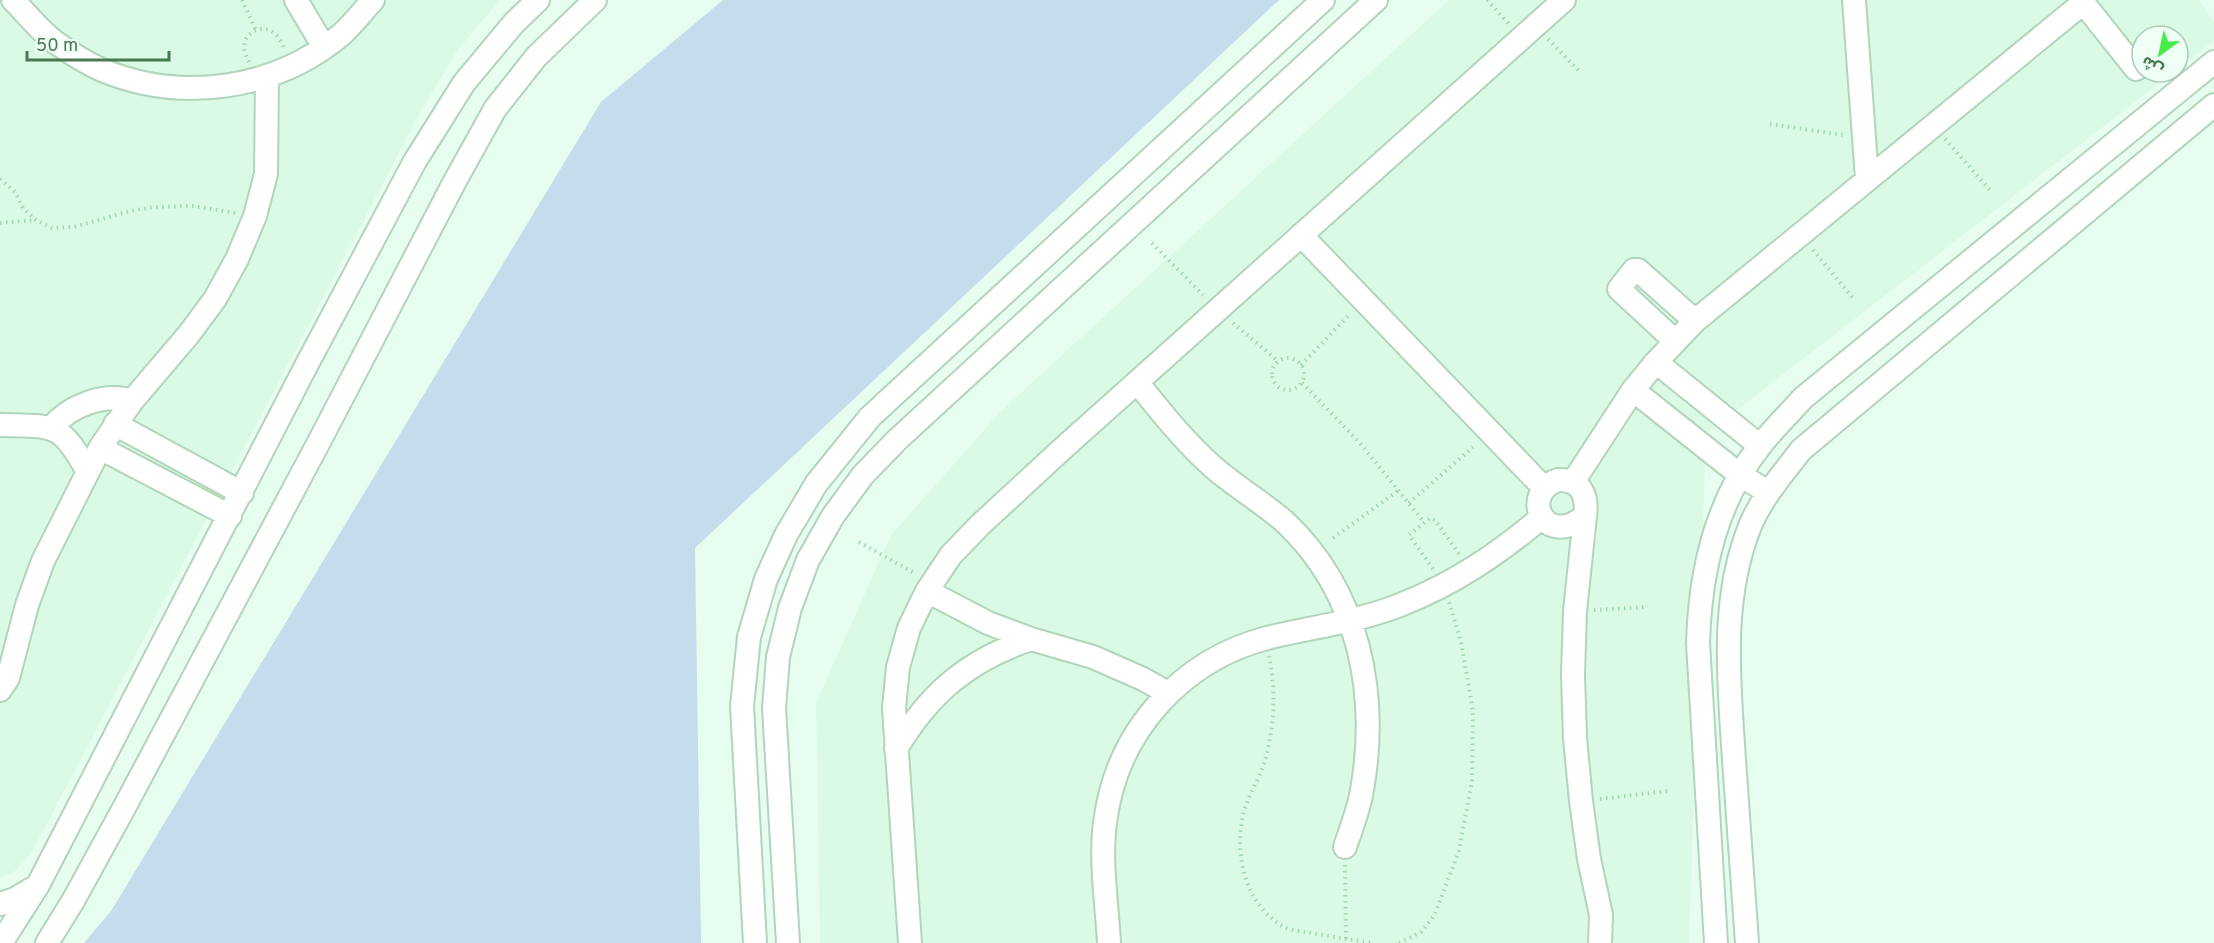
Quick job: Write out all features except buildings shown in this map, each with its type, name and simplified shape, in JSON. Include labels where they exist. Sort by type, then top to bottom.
[{"type":"street","points":[[13,0],[53,40],[101,70],[156,86],[212,88],[261,78],[307,59],[343,33],[373,0]]},
{"type":"street","points":[[296,0],[324,47]]},
{"type":"street","points":[[1,943],[38,885],[306,366],[415,161],[464,83],[514,23],[538,0]]},
{"type":"street","points":[[47,943],[124,808],[495,109],[536,57],[595,0]]},
{"type":"street","points":[[755,943],[742,706],[748,637],[766,579],[786,535],[816,484],[870,417],[1323,0]]},
{"type":"street","points":[[788,943],[774,708],[778,657],[790,608],[808,560],[833,516],[863,475],[898,439],[1376,0]]},
{"type":"street","points":[[910,943],[894,708],[898,667],[909,628],[930,587],[951,555],[980,525],[1137,382],[1564,0]]},
{"type":"street","points":[[1854,0],[1867,179]]},
{"type":"street","points":[[1574,482],[1633,390],[1695,321],[2082,1],[2130,61]]},
{"type":"street","points":[[1716,943],[1698,643],[1699,608],[1709,551],[1721,514],[1740,475],[1760,446],[1803,398],[2214,62]]},
{"type":"street","points":[[0,690],[8,678],[27,605],[43,561],[100,448],[132,401],[189,334],[215,299],[237,259],[255,216],[266,174],[261,78]]},
{"type":"street","points":[[1747,943],[1728,670],[1730,611],[1736,566],[1751,524],[1768,492],[1801,450],[2214,105]]},
{"type":"street","points":[[1301,235],[1544,488]]},
{"type":"street","points":[[1675,341],[1620,291],[1619,287],[1634,270],[1638,270],[1695,321]]},
{"type":"street","points":[[1656,362],[1760,446]]},
{"type":"street","points":[[1137,382],[1192,448],[1231,482],[1268,508],[1300,537],[1317,557],[1351,621],[1365,677],[1368,735],[1362,792],[1345,847]]},
{"type":"street","points":[[1633,390],[1740,475],[1768,492]]},
{"type":"street","points":[[51,428],[66,413],[86,404],[114,399],[132,401]]},
{"type":"street","points":[[115,424],[242,493]]},
{"type":"street","points":[[0,425],[40,426],[62,433],[70,441],[88,472]]},
{"type":"street","points":[[100,448],[230,516]]},
{"type":"street","points":[[1585,516],[1571,526],[1563,528],[1548,523],[1542,517],[1538,502],[1544,488],[1558,480],[1574,482],[1584,493],[1586,501],[1585,516],[1575,611],[1573,675],[1575,738],[1581,801],[1589,858],[1601,915],[1600,943]]},
{"type":"street","points":[[1109,943],[1104,841],[1110,794],[1126,750],[1152,710],[1168,693],[1210,661],[1234,649],[1265,638],[1351,621],[1399,606],[1445,585],[1508,546],[1542,517]]},
{"type":"street","points":[[930,587],[988,623],[1031,639],[1093,657],[1143,679],[1168,693]]},
{"type":"street","points":[[896,749],[925,706],[962,672],[984,658],[1031,639]]},
{"type":"street","points":[[0,904],[15,899],[38,885]]},
{"type":"path","points":[[242,0],[256,30]]},
{"type":"path","points":[[1488,0],[1580,72]]},
{"type":"path","points":[[261,78],[244,48],[248,36],[256,30],[264,29],[275,33],[294,65]]},
{"type":"path","points":[[1770,124],[1864,139]]},
{"type":"path","points":[[1934,125],[1990,190]]},
{"type":"path","points":[[0,179],[15,192],[23,208],[36,220],[52,228],[74,227],[130,211],[154,207],[193,206],[255,216]]},
{"type":"path","points":[[0,223],[36,220]]},
{"type":"path","points":[[1800,234],[1853,298]]},
{"type":"path","points":[[1152,243],[1218,310],[1278,361]]},
{"type":"path","points":[[1301,364],[1348,316]]},
{"type":"path","points":[[1289,358],[1301,364],[1304,372],[1302,383],[1287,390],[1277,386],[1272,376],[1278,361],[1289,358]]},
{"type":"path","points":[[1302,383],[1359,441],[1424,522]]},
{"type":"path","points":[[1409,503],[1473,447]]},
{"type":"path","points":[[1334,538],[1399,490]]},
{"type":"path","points":[[1399,943],[1421,932],[1434,916],[1459,851],[1472,782],[1473,711],[1461,642],[1445,585],[1409,536],[1410,533],[1424,522],[1430,519],[1435,520],[1471,571]]},
{"type":"path","points":[[859,542],[930,587]]},
{"type":"path","points":[[1575,611],[1648,607]]},
{"type":"path","points":[[1265,638],[1274,679],[1274,721],[1265,761],[1243,813],[1239,851],[1243,872],[1252,893],[1269,916],[1286,928],[1374,943]]},
{"type":"path","points":[[1581,801],[1667,791]]},
{"type":"path","points":[[1345,847],[1346,940]]},
{"type":"shaded area","points":[[0,0],[500,0],[457,51],[421,111],[31,854],[15,871],[0,878]]},
{"type":"shaded area","points":[[723,0],[1279,0],[695,548],[701,943],[84,943],[111,911],[601,102]]},
{"type":"shaded area","points":[[1449,0],[2199,0],[2214,22],[2214,41],[2190,60],[2190,24],[2130,24],[2130,84],[2158,84],[1706,434],[1689,943],[820,943],[816,703],[891,535],[1001,411]]}]
